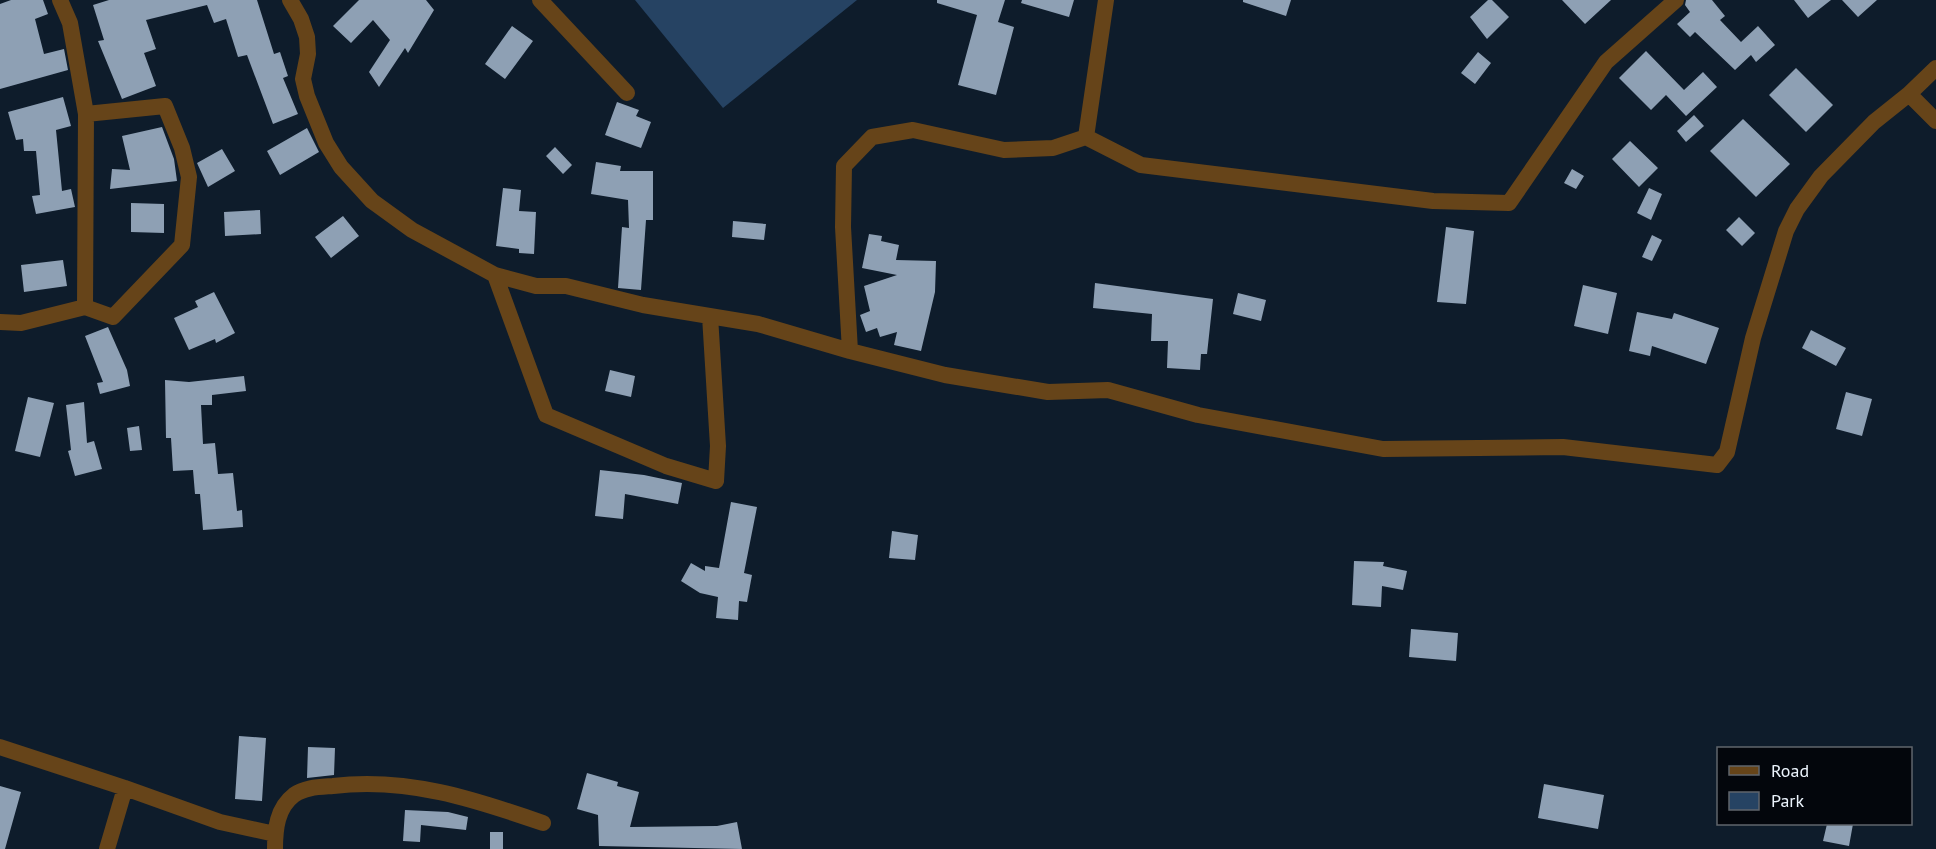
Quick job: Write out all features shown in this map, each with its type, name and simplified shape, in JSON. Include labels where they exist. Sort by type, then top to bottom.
[{"type":"street","points":[[60,0],[70,23],[86,114],[86,307]]},
{"type":"street","points":[[290,0],[301,19],[307,37],[308,54],[303,80],[307,96],[326,143],[341,167],[372,201],[412,230],[495,275],[536,286],[566,286],[643,305],[758,324],[849,351],[945,375],[1048,392],[1108,390],[1198,415],[1383,448],[1563,447],[1717,465],[1727,452],[1753,338],[1786,231],[1797,209],[1821,176],[1874,122],[1909,94],[1936,68]]},
{"type":"street","points":[[540,0],[627,93]]},
{"type":"street","points":[[1086,137],[1106,0]]},
{"type":"street","points":[[849,351],[843,227],[844,166],[872,137],[913,130],[1004,150],[1053,148],[1086,137],[1141,165],[1433,201],[1509,203],[1606,62],[1676,0]]},
{"type":"street","points":[[1909,94],[1936,121]]},
{"type":"street","points":[[0,322],[21,323],[86,307],[113,317],[182,245],[189,177],[182,148],[165,106],[86,114]]},
{"type":"street","points":[[495,275],[546,416],[666,466],[716,481],[718,446],[710,316]]},
{"type":"street","points":[[0,747],[275,841],[279,814],[293,795],[314,788],[358,783],[431,788],[483,802],[543,823]]},
{"type":"street","points":[[107,849],[125,788]]},
{"type":"green space","points":[[635,0],[857,0],[723,108]]},
{"type":"building","points":[[11,0],[43,0],[48,14],[35,19],[44,54],[64,49],[68,70],[0,89],[0,4]]},
{"type":"building","points":[[109,0],[257,0],[274,54],[280,52],[288,76],[283,78],[298,114],[273,124],[247,55],[238,57],[226,19],[214,23],[207,5],[146,20],[156,49],[144,53],[156,86],[122,99],[98,41],[104,40],[93,5]]},
{"type":"building","points":[[359,0],[426,0],[434,10],[408,53],[405,48],[379,87],[369,72],[390,40],[373,20],[351,43],[333,26]]},
{"type":"building","points":[[937,0],[1005,0],[998,22],[1014,27],[996,95],[958,85],[977,15],[937,3]]},
{"type":"building","points":[[1022,0],[1074,0],[1069,17],[1021,3]]},
{"type":"building","points":[[1243,0],[1291,0],[1286,16],[1243,2]]},
{"type":"building","points":[[1488,0],[1492,0],[1509,17],[1487,39],[1470,17]]},
{"type":"building","points":[[1562,0],[1611,0],[1585,24]]},
{"type":"building","points":[[1686,0],[1712,0],[1725,16],[1720,20],[1741,42],[1758,26],[1775,45],[1756,62],[1751,55],[1735,70],[1695,32],[1690,37],[1677,24],[1690,12],[1685,5]]},
{"type":"building","points":[[1794,0],[1831,0],[1808,18]]},
{"type":"building","points":[[1842,0],[1877,0],[1858,17]]},
{"type":"building","points":[[512,26],[533,41],[505,79],[485,64]]},
{"type":"building","points":[[1646,51],[1684,90],[1703,72],[1717,87],[1686,116],[1666,95],[1651,110],[1619,78]]},
{"type":"building","points":[[1478,52],[1491,63],[1475,84],[1461,73]]},
{"type":"building","points":[[1796,68],[1833,105],[1806,132],[1769,95]]},
{"type":"building","points":[[63,97],[71,126],[56,130],[62,191],[71,189],[75,207],[36,214],[32,196],[40,195],[36,151],[24,151],[23,139],[16,140],[8,112]]},
{"type":"building","points":[[617,102],[639,110],[636,116],[651,122],[641,148],[605,135]]},
{"type":"building","points":[[1694,115],[1704,126],[1686,142],[1677,131]]},
{"type":"building","points":[[1743,119],[1790,164],[1756,197],[1710,151]]},
{"type":"building","points":[[162,127],[174,159],[177,181],[110,189],[112,169],[130,170],[122,136]]},
{"type":"building","points":[[307,128],[319,152],[280,175],[267,151]]},
{"type":"building","points":[[1630,141],[1658,168],[1639,187],[1612,159]]},
{"type":"building","points":[[555,147],[572,165],[563,174],[546,156]]},
{"type":"building","points":[[222,149],[235,171],[208,187],[197,163]]},
{"type":"building","points":[[596,162],[621,166],[620,171],[653,171],[653,220],[646,220],[641,290],[618,288],[622,227],[629,228],[628,200],[591,194]]},
{"type":"building","points":[[1572,169],[1584,176],[1576,189],[1564,183]]},
{"type":"building","points":[[503,188],[521,190],[519,211],[536,212],[534,254],[519,253],[519,249],[496,246]]},
{"type":"building","points":[[1649,188],[1662,194],[1651,220],[1637,213]]},
{"type":"building","points":[[131,203],[164,204],[164,233],[131,232]]},
{"type":"building","points":[[260,210],[261,234],[225,236],[224,212]]},
{"type":"building","points":[[343,216],[359,236],[331,258],[315,237]]},
{"type":"building","points":[[1739,217],[1755,233],[1742,246],[1726,230]]},
{"type":"building","points":[[733,221],[766,224],[764,240],[732,237]]},
{"type":"building","points":[[1446,227],[1474,231],[1466,304],[1437,302]]},
{"type":"building","points":[[869,234],[882,236],[881,241],[899,245],[896,260],[936,261],[935,292],[921,351],[894,345],[897,332],[880,337],[877,328],[866,332],[860,315],[870,311],[864,286],[897,275],[862,268]]},
{"type":"building","points":[[1652,235],[1662,240],[1652,261],[1642,257]]},
{"type":"building","points":[[63,260],[67,286],[24,292],[21,265]]},
{"type":"building","points":[[1095,283],[1213,299],[1207,354],[1201,354],[1200,370],[1167,368],[1168,341],[1151,341],[1152,314],[1093,308]]},
{"type":"building","points":[[1583,285],[1617,293],[1608,334],[1574,326]]},
{"type":"building","points":[[214,292],[235,333],[216,343],[215,339],[189,350],[174,318],[198,307],[195,301]]},
{"type":"building","points":[[1238,293],[1266,300],[1261,321],[1233,314]]},
{"type":"building","points":[[1637,312],[1672,319],[1674,313],[1719,328],[1706,364],[1652,346],[1650,356],[1629,351]]},
{"type":"building","points":[[108,327],[127,370],[130,386],[100,394],[97,383],[103,382],[85,336]]},
{"type":"building","points":[[1811,330],[1846,348],[1836,366],[1802,348]]},
{"type":"building","points":[[610,370],[635,376],[631,397],[605,391]]},
{"type":"building","points":[[244,376],[246,391],[212,395],[212,405],[201,405],[203,444],[215,443],[218,474],[233,473],[237,511],[242,510],[243,527],[203,530],[200,494],[195,494],[193,470],[173,471],[171,438],[166,438],[165,380],[189,382]]},
{"type":"building","points":[[1846,392],[1872,399],[1862,436],[1836,429]]},
{"type":"building","points":[[28,397],[54,403],[40,457],[15,451]]},
{"type":"building","points":[[84,402],[87,443],[94,441],[102,469],[75,476],[68,451],[71,450],[66,405]]},
{"type":"building","points":[[139,426],[142,450],[130,451],[127,428]]},
{"type":"building","points":[[600,470],[644,475],[682,483],[678,504],[625,494],[623,519],[595,516]]},
{"type":"building","points":[[731,502],[757,507],[744,573],[752,575],[747,602],[739,601],[738,620],[716,618],[718,597],[700,593],[681,581],[691,563],[705,571],[705,566],[719,568]]},
{"type":"building","points":[[892,531],[918,535],[915,560],[889,558]]},
{"type":"building","points":[[1354,561],[1384,562],[1383,566],[1407,571],[1403,590],[1382,586],[1381,607],[1352,605]]},
{"type":"building","points":[[1411,629],[1458,633],[1456,661],[1409,657]]},
{"type":"building","points":[[239,736],[266,738],[262,801],[235,799]]},
{"type":"building","points":[[308,747],[335,748],[334,775],[307,778]]},
{"type":"building","points":[[587,773],[618,782],[617,786],[639,792],[630,827],[717,826],[737,822],[742,849],[599,846],[598,815],[577,809]]},
{"type":"building","points":[[1544,784],[1604,795],[1598,829],[1538,818]]},
{"type":"building","points":[[0,786],[21,792],[5,849],[0,849]]},
{"type":"building","points":[[405,810],[448,812],[468,817],[466,830],[421,825],[420,842],[403,841]]},
{"type":"building","points":[[1827,825],[1853,825],[1849,846],[1823,841]]},
{"type":"building","points":[[490,832],[503,832],[503,849],[490,849]]}]
